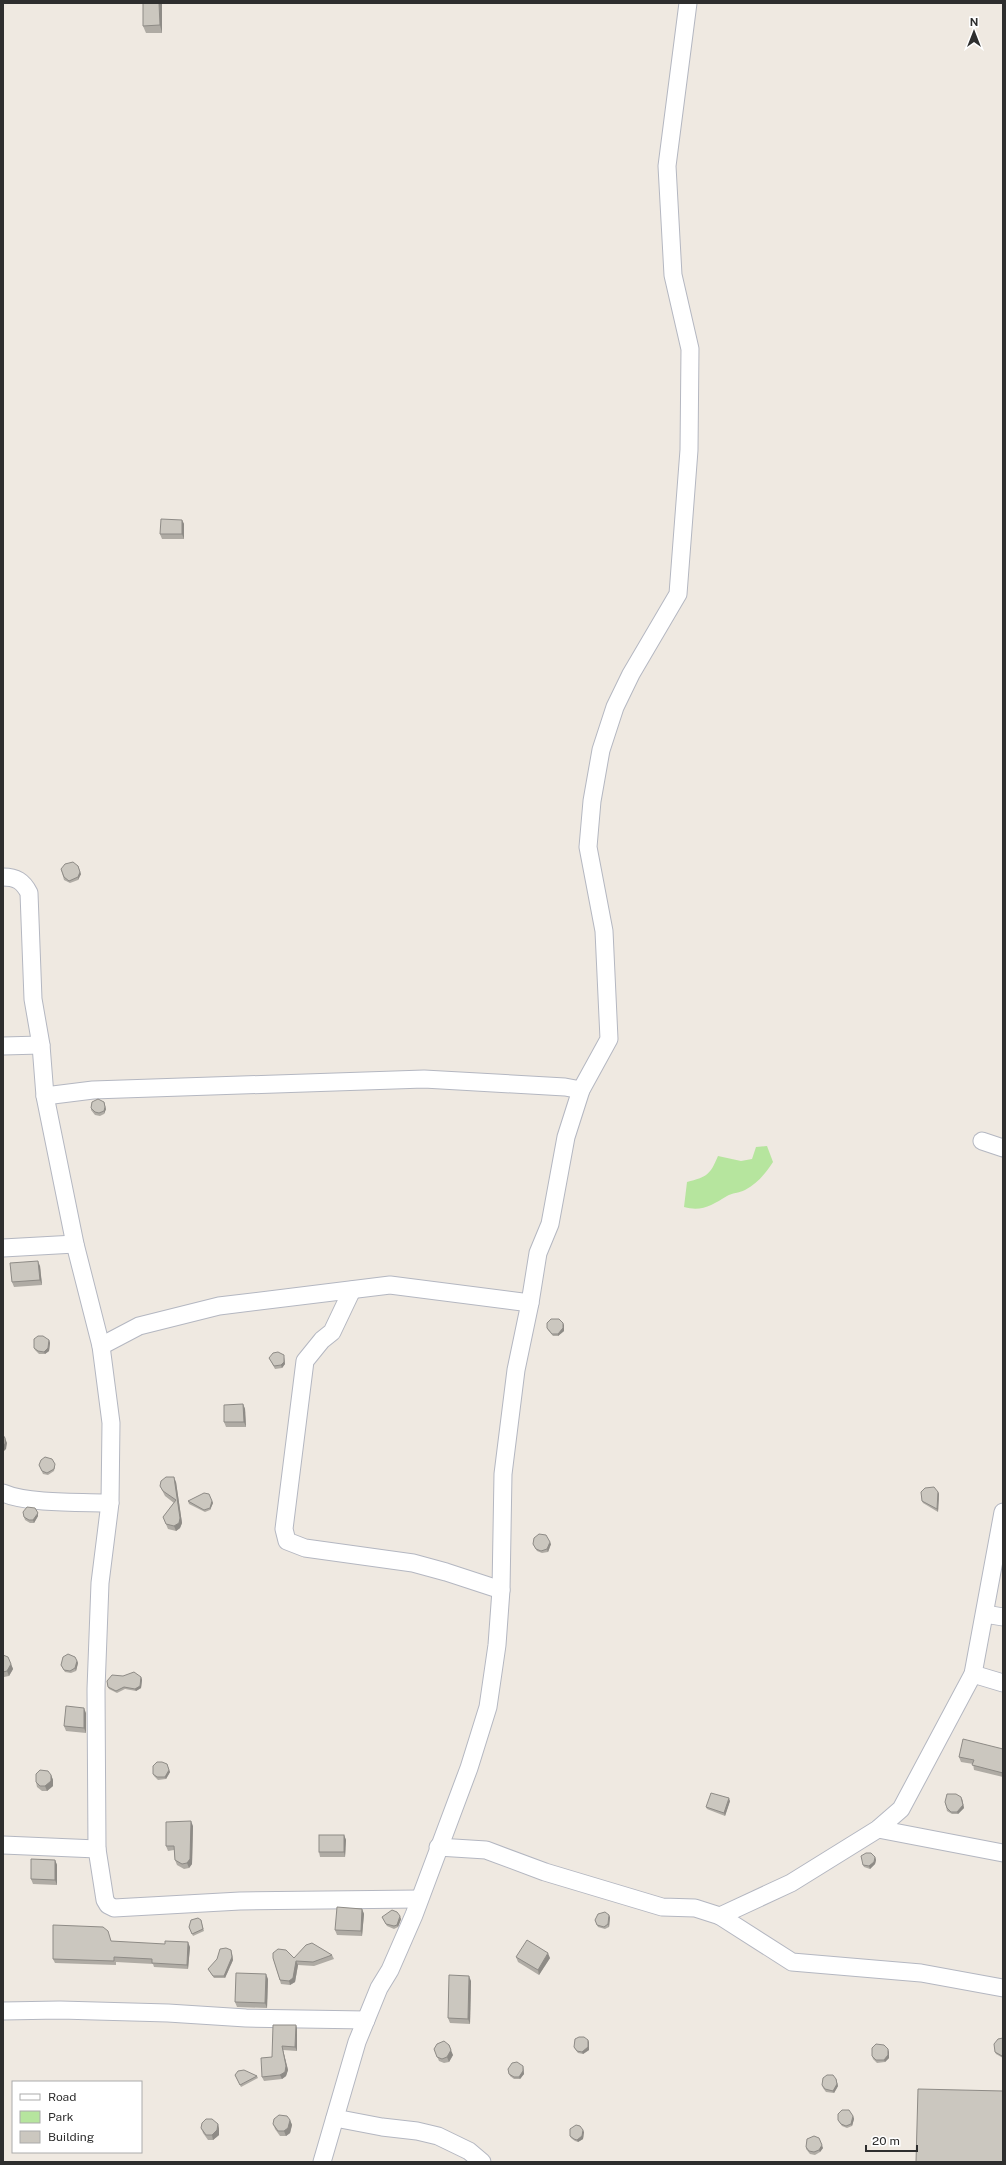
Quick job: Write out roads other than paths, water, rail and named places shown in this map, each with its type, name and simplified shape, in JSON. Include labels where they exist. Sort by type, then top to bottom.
[{"type":"street","points":[[322,2162],[357,2042],[414,1915],[438,1847],[469,1768],[488,1707],[501,1590],[503,1474],[516,1370],[538,1253],[550,1224],[566,1137],[581,1090],[609,1039],[604,930],[588,847],[592,800],[601,750],[618,700],[678,594],[689,450],[690,349],[673,276],[667,166],[688,3]]},
{"type":"street","points":[[3,877],[14,877],[25,884],[29,893],[33,999],[41,1045],[45,1096],[75,1244],[101,1346],[110,1423],[110,1503],[100,1583],[97,1666],[97,1849],[105,1900],[108,1905],[114,1908],[240,1901],[419,1899]]},
{"type":"street","points":[[3,1046],[41,1045]]},
{"type":"street","points":[[45,1096],[93,1090],[424,1079],[565,1087],[581,1090]]},
{"type":"street","points":[[982,1140],[1003,1148]]},
{"type":"street","points":[[3,1248],[75,1244]]},
{"type":"street","points":[[101,1346],[139,1326],[219,1306],[390,1285],[530,1302]]},
{"type":"street","points":[[352,1290],[332,1332],[322,1340],[305,1361],[284,1529],[288,1541],[305,1548],[413,1563],[501,1590]]},
{"type":"street","points":[[3,1493],[10,1496],[59,1502],[110,1503]]},
{"type":"street","points":[[720,1916],[791,1883],[878,1829],[901,1809],[974,1674],[1003,1512]]},
{"type":"street","points":[[985,1614],[1003,1617]]},
{"type":"street","points":[[974,1674],[1003,1683]]},
{"type":"street","points":[[878,1829],[1003,1853]]},
{"type":"street","points":[[3,1845],[97,1849]]},
{"type":"street","points":[[438,1847],[486,1850],[545,1872],[662,1907],[695,1908],[720,1916],[792,1962],[921,1973],[1003,1988]]},
{"type":"street","points":[[3,2011],[60,2010],[168,2013],[246,2018],[366,2020]]},
{"type":"street","points":[[335,2118],[382,2128],[417,2131],[438,2136],[469,2151],[482,2162]]}]
